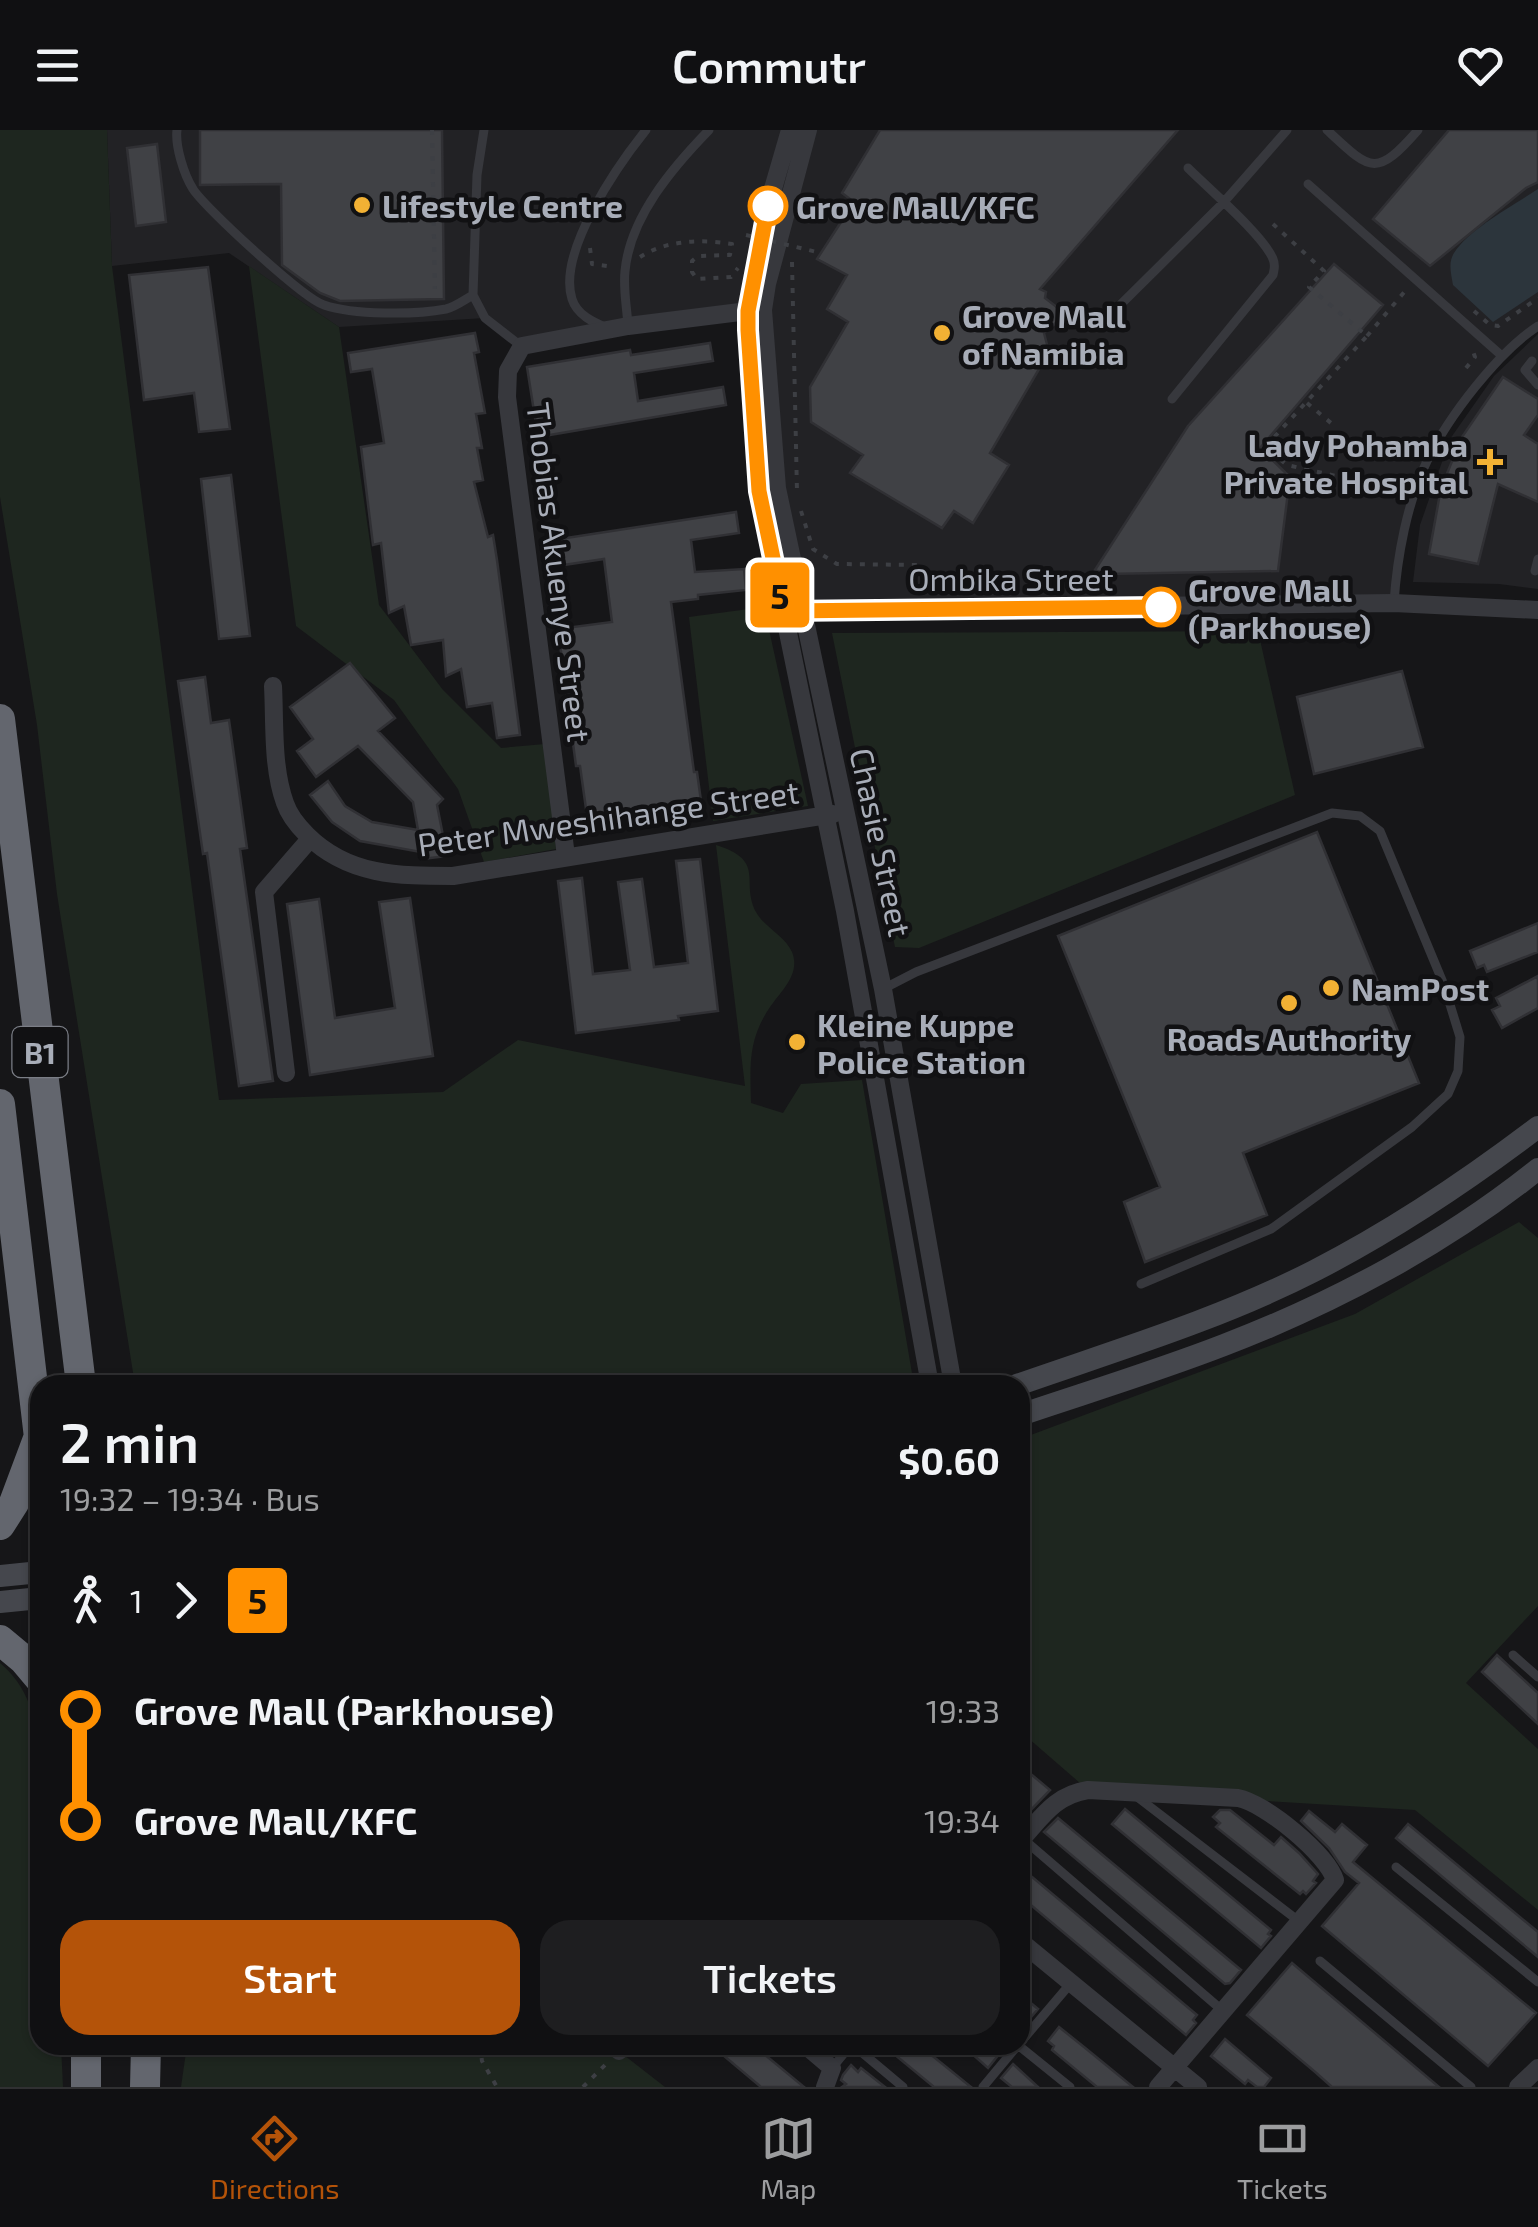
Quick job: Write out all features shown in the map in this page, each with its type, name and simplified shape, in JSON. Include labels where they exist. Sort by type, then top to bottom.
[{"type":"highway","name":"B1","points":[[0,719],[80,1375]]},
{"type":"highway","name":"B1","points":[[0,1104],[32,1375]]},
{"type":"highway","points":[[0,1525],[14,1503],[30,1460]]},
{"type":"highway","points":[[0,1640],[30,1668]]},
{"type":"highway","points":[[86,2055],[86,2087]]},
{"type":"highway","points":[[144,2087],[146,2055]]},
{"type":"main road","points":[[1030,1380],[1212,1317],[1312,1272],[1468,1180],[1538,1127]]},
{"type":"main road","points":[[1030,1413],[1224,1345],[1322,1302],[1430,1242],[1538,1169]]},
{"type":"main road","points":[[0,1576],[30,1573]]},
{"type":"main road","points":[[0,1602],[30,1599]]},
{"type":"street","name":"Chasie Street","points":[[756,310],[808,130]]},
{"type":"street","name":"Chasie Street","points":[[785,135],[768,206],[756,310],[793,610],[824,816],[845,911],[928,1375]]},
{"type":"street","points":[[522,346],[628,326],[756,310]]},
{"type":"street","name":"Thobias Akuenye Street","points":[[522,346],[508,372],[507,398],[566,856]]},
{"type":"street","name":"Ombika Street","points":[[793,610],[1394,603],[1538,610]]},
{"type":"street","name":"Chasie Street","points":[[793,610],[845,812],[882,989],[951,1375]]},
{"type":"street","name":"Peter Mweshihange Street","points":[[273,686],[278,771],[285,804],[310,839],[330,856],[355,868],[396,876],[453,876],[845,812]]},
{"type":"street","points":[[286,1073],[264,892],[310,839]]},
{"type":"street","points":[[1030,1830],[1052,1804],[1067,1794],[1088,1790],[1238,1798],[1252,1801],[1272,1815],[1331,1866],[1335,1880],[1158,2087]]},
{"type":"street","points":[[1030,1949],[1198,2087]]},
{"type":"street","points":[[817,2055],[832,2068],[826,2087]]},
{"type":"street","points":[[1518,2087],[1538,2068]]},
{"type":"lane","points":[[176,130],[192,188],[252,247],[320,304],[367,311],[449,309],[473,295]]},
{"type":"lane","points":[[484,130],[477,175],[473,295],[485,318],[522,346]]},
{"type":"lane","points":[[609,330],[585,318],[572,302],[574,260],[592,208],[646,130]]},
{"type":"lane","points":[[628,326],[625,267],[643,215],[686,154],[709,130]]},
{"type":"lane","points":[[1104,321],[1222,204],[1287,130]]},
{"type":"lane","points":[[1328,130],[1359,160],[1377,165],[1394,158],[1418,130]]},
{"type":"lane","points":[[1172,399],[1273,276],[1273,258],[1188,168]]},
{"type":"lane","points":[[1308,184],[1502,356]]},
{"type":"lane","points":[[1394,603],[1400,556],[1428,459],[1480,381],[1502,356],[1538,326]]},
{"type":"lane","points":[[1532,361],[1521,372],[1538,385]]},
{"type":"lane","points":[[1535,572],[1538,559]]},
{"type":"lane","points":[[882,989],[916,972],[1332,813],[1360,816],[1380,832],[1444,985],[1460,1036],[1458,1071],[1448,1094],[1412,1127],[1270,1229],[1141,1284]]},
{"type":"lane","points":[[1513,1655],[1538,1677]]},
{"type":"lane","points":[[1132,1794],[1300,1922]]},
{"type":"lane","points":[[1030,1848],[1224,2012]]},
{"type":"lane","points":[[1396,1867],[1538,1982]]},
{"type":"lane","points":[[1320,1962],[1471,2087]]},
{"type":"lane","points":[[1030,2031],[1070,1983]]},
{"type":"lane","points":[[832,2068],[843,2055]]},
{"type":"lane","points":[[864,2055],[902,2087]]},
{"type":"lane","points":[[983,2087],[1010,2055]]},
{"type":"lane","points":[[1030,2055],[1070,2087]]},
{"type":"path","points":[[432,130],[435,289]]},
{"type":"path","points":[[1273,224],[1324,271],[1309,288],[1367,336]]},
{"type":"path","points":[[744,247],[746,234],[821,253]]},
{"type":"path","points":[[792,240],[797,498],[813,549],[837,564],[919,565]]},
{"type":"path","points":[[592,251],[591,263],[596,267],[625,267],[650,251],[680,243],[732,244],[730,255],[698,256],[692,262],[697,279],[706,281],[730,277],[741,260]]},
{"type":"path","points":[[1345,478],[1287,465],[1265,447],[1408,288]]},
{"type":"path","points":[[1509,318],[1538,298]]},
{"type":"path","points":[[1306,403],[1331,424]]},
{"type":"path","points":[[481,2055],[497,2087]]},
{"type":"path","points":[[583,2087],[615,2055]]},
{"type":"shaded area","points":[[0,130],[107,130],[112,266],[219,1100],[443,1092],[518,1040],[745,1086],[716,845],[732,851],[747,865],[756,912],[789,946],[794,960],[792,975],[763,1019],[754,1042],[751,1103],[783,1113],[801,1084],[862,1080],[912,1375],[133,1375],[57,894],[37,725],[0,497]]},
{"type":"shaded area","points":[[107,130],[1538,130],[1538,326],[1502,356],[1427,459],[1407,522],[1394,603],[802,609],[777,488],[763,310],[522,346],[485,318],[339,327],[229,253],[112,266]]},
{"type":"shaded area","points":[[1538,189],[1538,292],[1493,322],[1453,285],[1452,257],[1481,226]]},
{"type":"shaded area","points":[[249,266],[339,327],[379,605],[443,690],[501,748],[545,744],[556,849],[484,862],[458,789],[394,700],[296,626]]},
{"type":"shaded area","name":"Lady Pohamba Private Hospital","points":[[1538,334],[1538,589],[1413,582],[1420,525],[1450,439],[1494,376]]},
{"type":"shaded area","points":[[764,607],[808,806],[713,821],[689,617]]},
{"type":"shaded area","points":[[1258,631],[1295,795],[919,948],[895,947],[832,633]]},
{"type":"shaded area","points":[[1519,1222],[1538,1238],[1538,1606],[1466,1683],[1538,1749],[1538,1910],[1415,1810],[1088,1790],[1030,1740],[1030,1435],[1355,1314]]},
{"type":"shaded area","points":[[0,1663],[16,1679],[30,1707],[30,2055],[61,2055],[63,2087],[0,2087]]},
{"type":"shaded area","points":[[186,2055],[624,2055],[665,2087],[181,2087]]},
{"type":"building","name":"Lifestyle Centre","points":[[200,130],[442,130],[444,299],[340,301],[320,293],[282,265],[281,184],[200,185]]},
{"type":"building","name":"Grove Mall of Namibia","points":[[880,130],[1178,130],[1040,289],[1058,308],[1057,322],[1044,333],[1049,352],[990,453],[1009,465],[973,523],[954,511],[942,528],[850,473],[863,455],[811,422],[810,387],[848,322],[827,309],[847,275],[817,259],[854,202],[842,193]]},
{"type":"building","points":[[1449,130],[1538,130],[1538,182],[1430,266],[1373,219]]},
{"type":"building","points":[[157,144],[166,222],[136,226],[127,148]]},
{"type":"building","points":[[1334,264],[1383,305],[1260,448],[1290,477],[1278,571],[1105,574],[1095,570],[1188,426]]},
{"type":"building","points":[[208,267],[230,429],[199,432],[194,393],[144,400],[129,275]]},
{"type":"building","points":[[475,333],[479,352],[474,353],[485,413],[476,414],[483,480],[474,482],[488,537],[493,535],[520,735],[497,738],[492,703],[467,707],[461,669],[446,676],[443,640],[411,645],[404,606],[389,613],[381,543],[373,545],[361,447],[384,443],[372,369],[351,372],[348,353]]},
{"type":"building","points":[[710,343],[713,361],[634,373],[638,401],[723,387],[726,405],[538,437],[527,367],[630,350],[631,355]]},
{"type":"building","points":[[1503,377],[1538,399],[1538,415],[1524,435],[1538,444],[1538,502],[1498,484],[1478,564],[1429,554],[1441,488],[1462,437]]},
{"type":"building","points":[[231,475],[250,636],[219,639],[201,479]]},
{"type":"building","points":[[736,512],[739,533],[691,540],[695,572],[744,569],[746,590],[671,602],[702,808],[588,823],[580,766],[576,766],[558,629],[612,622],[604,559],[557,566],[553,540]]},
{"type":"building","points":[[350,663],[395,718],[378,731],[443,799],[437,805],[447,856],[422,859],[421,852],[360,841],[332,822],[310,795],[328,781],[345,806],[372,822],[418,830],[413,802],[358,746],[316,777],[297,751],[313,739],[290,707]]},
{"type":"building","points":[[1402,671],[1423,747],[1314,774],[1297,697]]},
{"type":"building","points":[[205,677],[211,723],[229,720],[247,848],[240,849],[273,1081],[239,1086],[207,853],[203,854],[178,681]]},
{"type":"building","points":[[1317,832],[1419,1083],[1243,1153],[1267,1215],[1145,1262],[1124,1202],[1160,1187],[1058,936]]},
{"type":"building","points":[[700,859],[718,1011],[576,1033],[558,881],[582,878],[593,974],[630,970],[618,882],[642,879],[654,967],[688,963],[676,861]]},
{"type":"building","points":[[410,898],[433,1056],[310,1075],[287,904],[319,899],[335,1018],[395,1008],[379,902]]},
{"type":"building","points":[[1538,923],[1538,952],[1487,972],[1484,965],[1477,968],[1470,951]]},
{"type":"building","points":[[1538,976],[1538,1008],[1502,1028],[1492,1010],[1500,1006],[1496,998]]},
{"type":"building","points":[[1497,1655],[1538,1693],[1538,1724],[1482,1672]]},
{"type":"building","points":[[1032,1775],[1050,1790],[1030,1811]]},
{"type":"building","points":[[1125,1809],[1271,1930],[1261,1948],[1112,1824]]},
{"type":"building","points":[[1220,1810],[1230,1810],[1274,1845],[1281,1837],[1318,1874],[1313,1881],[1316,1883],[1306,1894],[1300,1894],[1216,1827],[1220,1823],[1213,1817]]},
{"type":"building","points":[[1309,1811],[1335,1832],[1342,1824],[1367,1845],[1353,1862],[1536,2013],[1488,2066],[1322,1926],[1359,1883],[1301,1821]]},
{"type":"building","points":[[1058,1818],[1241,1970],[1230,1983],[1225,1984],[1044,1832]]},
{"type":"building","points":[[1408,1824],[1538,1932],[1538,1957],[1396,1838]]},
{"type":"building","points":[[1030,1877],[1197,2015],[1186,2035],[1030,1904]]},
{"type":"building","points":[[1292,1963],[1439,2087],[1332,2087],[1247,2015]]},
{"type":"building","points":[[1030,2002],[1038,2009],[1030,2018]]},
{"type":"building","points":[[1059,2027],[1133,2087],[1097,2087],[1052,2050],[1054,2046],[1048,2041]]},
{"type":"building","points":[[1225,2039],[1271,2078],[1264,2087],[1248,2080],[1245,2084],[1211,2056]]},
{"type":"building","points":[[723,2055],[765,2055],[804,2087],[761,2087]]},
{"type":"building","points":[[895,2055],[931,2055],[971,2087],[934,2087]]},
{"type":"building","points":[[973,2055],[998,2055],[988,2068]]},
{"type":"building","points":[[1013,2064],[1038,2087],[1012,2087],[1001,2078]]},
{"type":"building","points":[[851,2065],[885,2087],[842,2087],[846,2084],[841,2080],[843,2075]]},
{"type":"bus line","name":"5","points":[[768,206],[748,311],[748,330],[759,491],[784,611],[1161,607]]},
{"type":"place","name":"Lifestyle Centre","points":[[362,205]]},
{"type":"place","name":"Grove Mall/KFC","points":[[768,206]]},
{"type":"place","name":"Grove Mall of Namibia","points":[[942,333]]},
{"type":"place","name":"Lady Pohamba Private Hospital","points":[[1490,462]]},
{"type":"place","name":"Grove Mall (Parkhouse)","points":[[1161,607]]},
{"type":"place","name":"NamPost","points":[[1331,988]]},
{"type":"place","name":"Roads Authority","points":[[1289,1003]]},
{"type":"place","name":"Kleine Kuppe Police Station","points":[[797,1042]]}]
